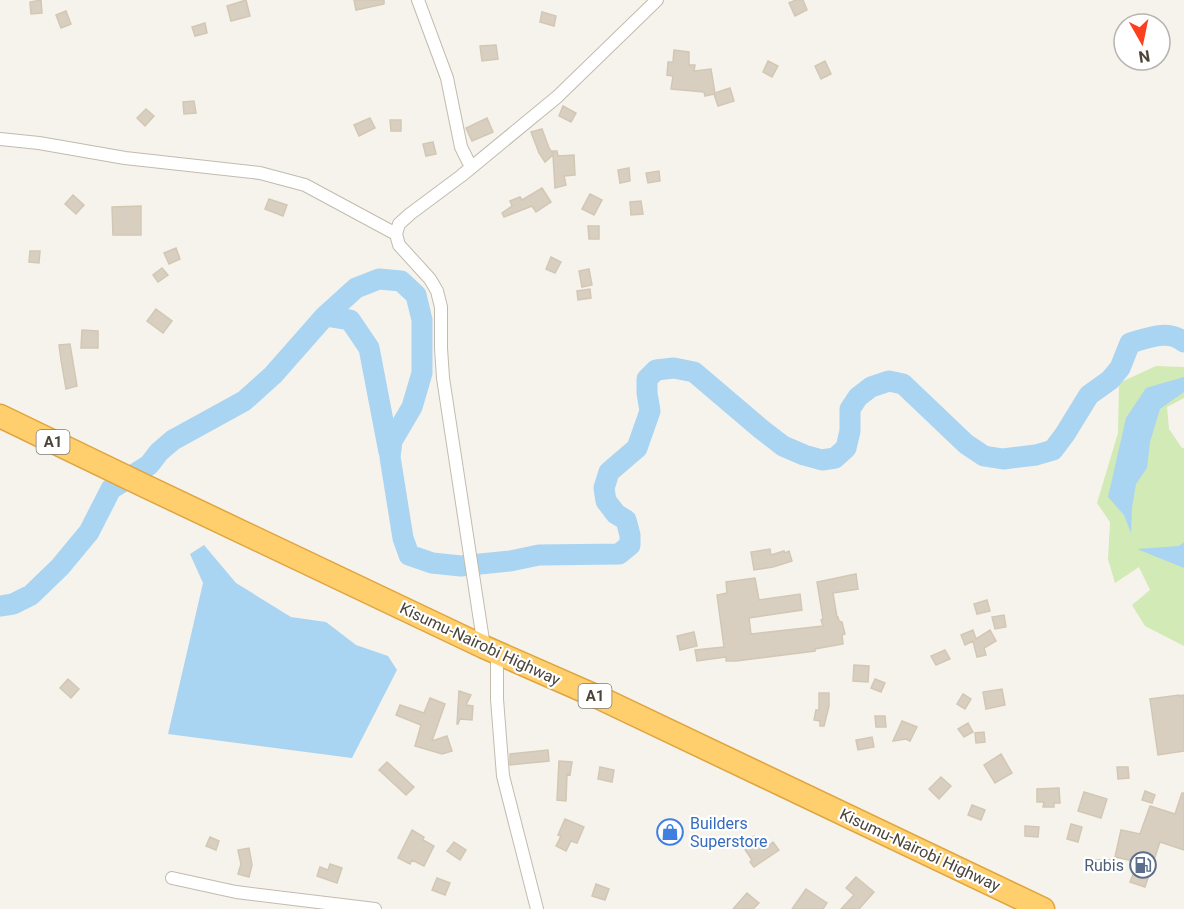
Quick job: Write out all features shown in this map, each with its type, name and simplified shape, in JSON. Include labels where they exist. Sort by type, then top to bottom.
[{"type":"highway","name":"Kisumu-Nairobi Highway","points":[[0,416],[490,650],[600,698],[1042,909]]},
{"type":"street","points":[[418,0],[447,78],[461,147],[469,164]]},
{"type":"street","points":[[537,909],[503,776],[490,650],[474,580],[444,378],[441,307],[437,291],[430,279],[399,246],[396,234],[399,224],[410,214],[461,176],[557,97],[657,0]]},
{"type":"street","points":[[0,139],[39,142],[125,158],[260,173],[305,185],[396,234]]},
{"type":"street","points":[[172,878],[237,892],[375,909]]},
{"type":"green space","points":[[1156,366],[1184,367],[1184,398],[1167,407],[1169,429],[1184,448],[1184,646],[1145,626],[1132,605],[1150,590],[1139,567],[1115,583],[1108,559],[1110,522],[1097,503],[1118,433],[1119,383]]},
{"type":"water","points":[[1184,377],[1184,392],[1160,409],[1150,442],[1147,468],[1136,484],[1131,533],[1124,515],[1108,497],[1126,418],[1146,388]]},
{"type":"water","points":[[1184,542],[1184,568],[1137,549],[1179,546]]},
{"type":"water","points":[[204,545],[236,583],[291,617],[326,622],[356,645],[388,656],[397,670],[352,758],[168,734],[203,583],[190,554]]},
{"type":"building","points":[[41,0],[42,13],[31,14],[30,2]]},
{"type":"building","points":[[246,0],[250,16],[231,21],[227,6]]},
{"type":"building","points":[[354,0],[384,0],[384,4],[356,10]]},
{"type":"building","points":[[803,0],[807,10],[795,16],[789,3]]},
{"type":"building","points":[[66,11],[71,24],[61,28],[56,15]]},
{"type":"building","points":[[542,12],[556,16],[554,26],[540,22]]},
{"type":"building","points":[[205,23],[207,33],[195,36],[192,27]]},
{"type":"building","points":[[496,45],[498,59],[482,61],[480,46]]},
{"type":"building","points":[[674,50],[689,52],[689,65],[695,65],[694,71],[711,69],[715,93],[730,88],[734,101],[718,106],[714,94],[705,96],[704,92],[671,89],[673,76],[667,75],[668,62],[673,62]]},
{"type":"building","points":[[768,61],[778,66],[772,77],[763,72]]},
{"type":"building","points":[[825,61],[831,74],[821,79],[815,66]]},
{"type":"building","points":[[194,101],[196,113],[184,114],[183,102]]},
{"type":"building","points":[[563,106],[576,113],[571,122],[559,116]]},
{"type":"building","points":[[146,109],[154,116],[145,126],[137,118]]},
{"type":"building","points":[[370,118],[375,128],[359,136],[354,125]]},
{"type":"building","points":[[487,118],[493,132],[472,141],[466,128]]},
{"type":"building","points":[[390,120],[401,120],[401,131],[391,131]]},
{"type":"building","points":[[542,129],[553,154],[553,151],[557,151],[558,156],[574,155],[575,175],[564,176],[566,185],[555,188],[553,155],[545,162],[539,153],[531,132]]},
{"type":"building","points":[[433,142],[436,154],[426,156],[423,144]]},
{"type":"building","points":[[629,168],[630,181],[620,183],[618,170]]},
{"type":"building","points":[[659,171],[660,181],[648,183],[646,173]]},
{"type":"building","points":[[542,188],[551,202],[536,212],[532,206],[504,217],[502,213],[512,206],[510,201],[520,197],[522,200]]},
{"type":"building","points":[[590,194],[602,200],[594,215],[582,209]]},
{"type":"building","points":[[73,195],[84,205],[76,214],[65,204]]},
{"type":"building","points":[[269,199],[287,205],[283,216],[265,209]]},
{"type":"building","points":[[641,201],[643,214],[631,215],[630,202]]},
{"type":"building","points":[[141,206],[141,235],[113,235],[112,207]]},
{"type":"building","points":[[588,226],[599,226],[599,239],[589,239]]},
{"type":"building","points":[[176,248],[180,259],[169,264],[164,253]]},
{"type":"building","points":[[30,251],[40,251],[39,263],[29,262]]},
{"type":"building","points":[[551,257],[561,262],[555,273],[546,269]]},
{"type":"building","points":[[162,268],[168,275],[158,282],[153,275]]},
{"type":"building","points":[[589,269],[592,285],[582,287],[579,271]]},
{"type":"building","points":[[590,289],[591,298],[578,300],[577,291]]},
{"type":"building","points":[[156,309],[172,321],[163,333],[147,321]]},
{"type":"building","points":[[82,330],[98,331],[98,348],[81,348]]},
{"type":"building","points":[[70,344],[77,386],[66,389],[59,345]]},
{"type":"building","points":[[770,549],[771,555],[789,551],[792,561],[754,570],[751,552]]},
{"type":"building","points":[[856,574],[858,589],[833,593],[837,617],[842,622],[845,634],[842,635],[843,644],[815,649],[815,651],[736,661],[726,661],[726,657],[697,661],[695,650],[724,647],[717,595],[727,593],[726,582],[755,578],[759,600],[800,594],[802,610],[749,618],[751,634],[823,626],[817,582]]},
{"type":"building","points":[[987,600],[990,611],[977,614],[974,604]]},
{"type":"building","points":[[1004,615],[1006,627],[995,629],[992,617]]},
{"type":"building","points":[[973,630],[976,639],[990,630],[996,641],[984,648],[986,655],[977,657],[973,641],[965,645],[961,635]]},
{"type":"building","points":[[694,632],[697,646],[680,650],[677,636]]},
{"type":"building","points":[[945,650],[950,659],[936,665],[931,656]]},
{"type":"building","points":[[854,665],[869,666],[868,682],[853,681]]},
{"type":"building","points":[[68,679],[79,689],[71,698],[60,688]]},
{"type":"building","points":[[875,679],[885,683],[881,692],[871,688]]},
{"type":"building","points":[[1002,689],[1005,705],[986,709],[983,692]]},
{"type":"building","points":[[459,691],[471,695],[466,705],[473,706],[472,720],[460,719],[457,724]]},
{"type":"building","points":[[819,693],[829,693],[829,706],[824,726],[820,726],[820,721],[814,720],[816,710],[819,710]]},
{"type":"building","points":[[963,694],[971,699],[965,709],[957,704]]},
{"type":"building","points":[[1184,695],[1184,751],[1158,755],[1150,699]]},
{"type":"building","points":[[430,698],[445,704],[432,741],[447,736],[452,751],[442,754],[415,746],[421,725],[396,715],[400,705],[424,713]]},
{"type":"building","points":[[875,716],[885,716],[886,727],[876,727]]},
{"type":"building","points":[[902,721],[917,727],[910,741],[906,739],[893,741]]},
{"type":"building","points":[[968,723],[973,732],[964,737],[958,729]]},
{"type":"building","points":[[984,732],[985,742],[976,743],[975,733]]},
{"type":"building","points":[[872,737],[874,747],[858,750],[856,740]]},
{"type":"building","points":[[548,750],[549,761],[510,765],[510,754]]},
{"type":"building","points":[[1001,754],[1012,773],[995,783],[984,765]]},
{"type":"building","points":[[559,761],[572,762],[570,775],[567,774],[566,801],[557,800]]},
{"type":"building","points":[[387,762],[414,787],[406,795],[379,770]]},
{"type":"building","points":[[600,767],[614,770],[612,782],[598,779]]},
{"type":"building","points":[[1117,767],[1128,767],[1129,778],[1118,779]]},
{"type":"building","points":[[941,777],[951,786],[939,799],[929,789]]},
{"type":"building","points":[[1059,788],[1060,803],[1054,803],[1054,807],[1043,807],[1044,802],[1037,802],[1037,789]]},
{"type":"building","points":[[1145,791],[1155,795],[1152,803],[1142,800]]},
{"type":"building","points":[[1084,792],[1107,799],[1101,818],[1078,811]]},
{"type":"building","points":[[1182,793],[1184,793],[1184,850],[1160,842],[1145,887],[1130,882],[1138,862],[1115,857],[1121,830],[1140,834],[1150,806],[1175,814]]},
{"type":"building","points":[[972,805],[985,810],[981,820],[968,815]]},
{"type":"building","points":[[565,819],[584,827],[577,843],[571,841],[566,851],[556,846]]},
{"type":"building","points":[[1071,824],[1082,827],[1078,842],[1067,839]]},
{"type":"building","points":[[1025,826],[1039,827],[1038,837],[1025,836]]},
{"type":"building","points":[[412,830],[434,846],[424,866],[412,860],[410,864],[398,858]]},
{"type":"building","points":[[754,836],[764,850],[773,842],[779,850],[754,867],[742,845]]},
{"type":"building","points":[[210,837],[219,841],[216,850],[206,846]]},
{"type":"building","points":[[454,842],[466,850],[460,860],[447,851]]},
{"type":"building","points":[[249,848],[252,865],[249,877],[238,874],[241,864],[238,850]]},
{"type":"building","points":[[1096,860],[1112,860],[1111,871],[1095,871]]},
{"type":"building","points":[[330,864],[342,868],[337,883],[317,876],[320,867],[328,870]]},
{"type":"building","points":[[856,877],[874,892],[859,909],[841,909],[854,895],[846,888]]},
{"type":"building","points":[[437,878],[450,883],[445,895],[432,890]]},
{"type":"building","points":[[596,884],[609,889],[605,900],[592,896]]},
{"type":"building","points":[[806,889],[827,903],[823,909],[792,909]]},
{"type":"building","points":[[747,893],[759,903],[753,909],[733,909]]},
{"type":"waterway","points":[[0,606],[13,604],[31,595],[60,567],[89,532],[111,489],[149,465],[173,440],[244,401],[273,375],[325,316],[356,288],[379,279],[401,281],[416,295],[422,320],[422,373],[412,407],[392,441],[390,457],[403,538],[409,555],[432,563],[461,566],[510,561],[539,555],[619,554],[630,545],[626,520],[616,514],[606,501],[604,488],[609,472],[637,448],[650,411],[647,379],[656,370],[674,368],[694,372],[783,446],[822,460],[835,458],[846,448],[850,431],[850,409],[858,397],[871,387],[889,381],[903,384],[966,444],[984,456],[1003,459],[1036,455],[1053,450],[1089,395],[1110,380],[1120,368],[1130,343],[1165,335],[1184,342]]},
{"type":"waterway","points":[[325,316],[350,320],[369,348],[389,452]]},
{"type":"place","name":"Builders Superstore","points":[[670,832]]},
{"type":"place","name":"Rubis","points":[[1143,865]]}]
